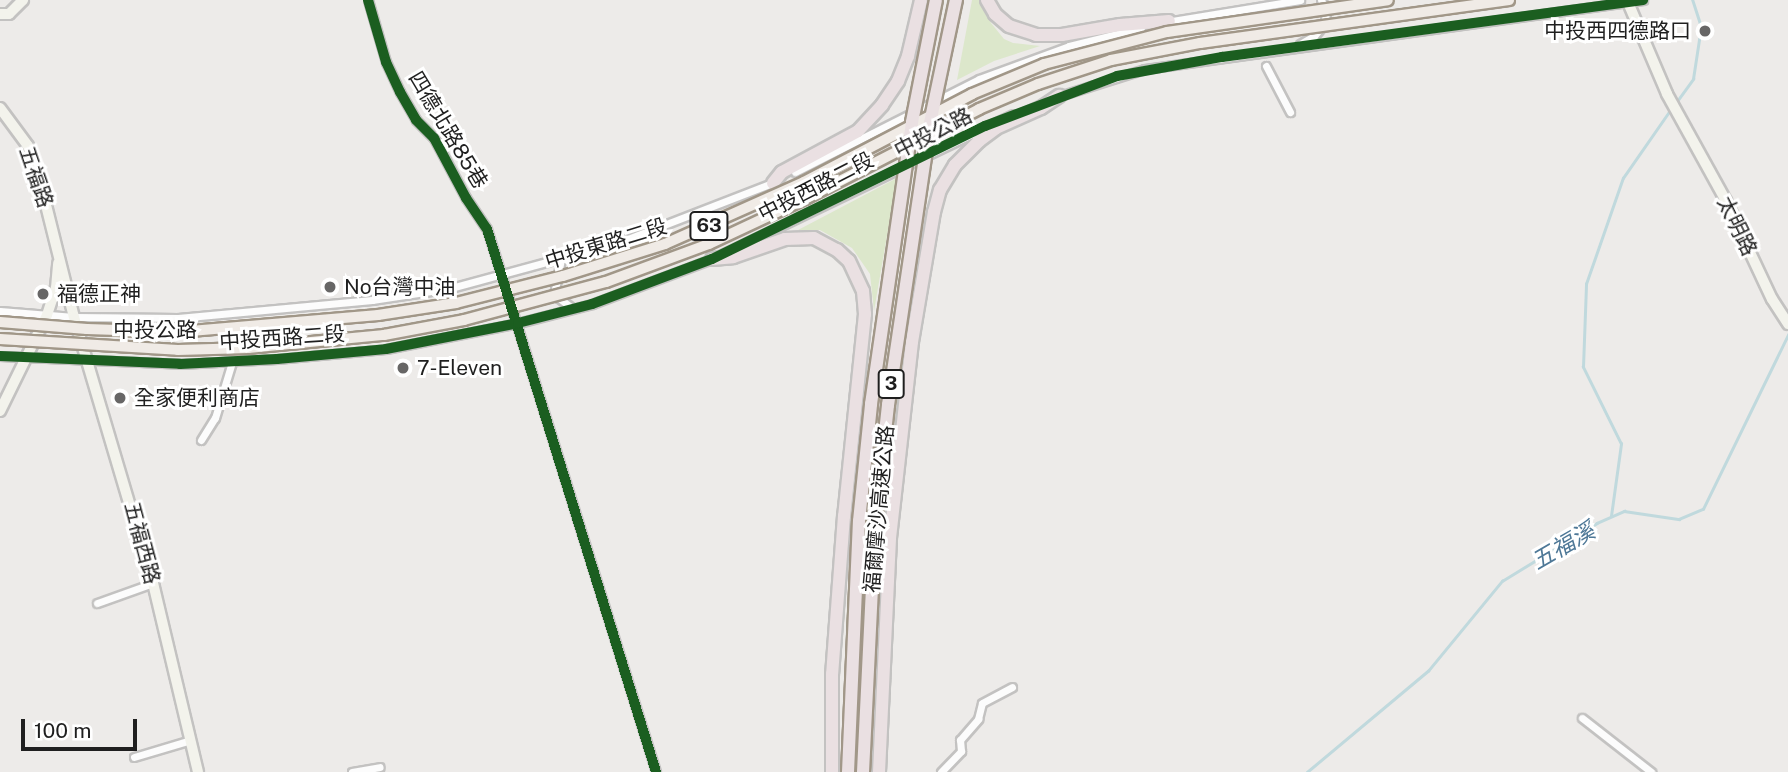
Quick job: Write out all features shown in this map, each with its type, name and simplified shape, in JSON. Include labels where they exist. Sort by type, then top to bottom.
[{"type":"highway","points":[[773,183],[782,172],[858,131],[882,105],[898,81],[908,56],[921,0]]},
{"type":"highway","name":"福爾摩沙高速公路","points":[[848,772],[859,521],[870,417],[912,122],[936,0]]},
{"type":"highway","name":"福爾摩沙高速公路","points":[[863,772],[875,523],[888,405],[930,123],[956,0]]},
{"type":"highway","points":[[987,0],[995,14],[1009,26],[1036,35],[1062,35],[1120,25],[1169,21]]},
{"type":"highway","points":[[879,772],[890,538],[911,354],[934,212],[940,190],[955,165],[996,128],[1041,108],[1059,96]]},
{"type":"highway","points":[[712,259],[733,257],[769,243],[814,238],[837,250],[855,269],[863,291],[866,314],[832,674],[832,772]]},
{"type":"main road","name":"中投公路","points":[[0,322],[87,329],[179,332],[378,315],[456,303],[563,276],[665,244],[804,182],[972,94],[1044,64],[1167,32],[1388,0]]},
{"type":"main road","name":"中投公路","points":[[0,339],[178,350],[248,348],[384,335],[464,320],[606,282],[709,244],[805,199],[979,109],[1090,66],[1200,43],[1509,0]]},
{"type":"street","points":[[0,14],[9,14],[23,0]]},
{"type":"street","name":"四德北路85巷","points":[[368,0],[386,62],[400,92],[416,120],[434,138],[466,198],[487,229],[656,772]]},
{"type":"street","name":"中投東路二段","points":[[0,311],[74,317],[178,318],[244,314],[372,300],[502,276],[561,260],[689,218],[773,183],[979,79],[1069,46],[1169,21],[1300,0]]},
{"type":"street","points":[[1296,46],[1314,36],[1325,23],[1326,9],[1321,0]]},
{"type":"street","name":"中投西路二段","points":[[0,356],[180,364],[232,362],[386,349],[518,323],[592,304],[712,259],[985,126],[1059,96],[1146,69],[1296,46],[1643,0]]},
{"type":"street","name":"太明路","points":[[1627,1],[1667,94],[1700,153],[1772,299],[1788,324]]},
{"type":"street","points":[[1266,66],[1290,112]]},
{"type":"street","name":"五福路","points":[[0,108],[28,146],[59,252],[74,317]]},
{"type":"street","name":"五福路","points":[[0,411],[47,315],[56,288],[59,252]]},
{"type":"street","points":[[561,260],[555,289],[559,298],[572,308]]},
{"type":"street","name":"五福西路","points":[[74,317],[153,583],[198,772]]},
{"type":"street","points":[[201,440],[215,418],[232,362]]},
{"type":"street","points":[[97,603],[153,583]]},
{"type":"street","points":[[941,772],[961,751],[960,740],[978,719],[982,703],[1012,687]]},
{"type":"street","points":[[1582,718],[1651,772]]},
{"type":"street","points":[[134,757],[191,740]]},
{"type":"street","points":[[352,772],[380,766]]},
{"type":"green space","points":[[972,0],[982,0],[991,23],[1004,39],[1013,43],[1040,46],[994,61],[957,80]]},
{"type":"green space","points":[[897,178],[874,311],[870,274],[852,248],[820,230],[798,230]]},
{"type":"waterway","points":[[1675,104],[1693,79],[1701,27],[1692,0]]},
{"type":"waterway","points":[[1611,516],[1621,444],[1583,367],[1586,284],[1623,178],[1671,109]]},
{"type":"waterway","name":"五福溪","points":[[1307,772],[1428,671],[1502,581],[1597,523],[1624,511],[1679,519],[1703,509],[1788,335]]},
{"type":"cycle path","points":[[368,0],[386,62],[400,92],[416,120],[434,138],[466,198],[487,229],[656,772]]},
{"type":"cycle path","points":[[0,356],[180,364],[277,359],[386,349],[518,323],[592,304],[712,259],[985,126],[1117,76],[1222,57],[1643,0]]},
{"type":"place","name":"中投西四德路口","points":[[1705,31]]},
{"type":"place","name":"No台灣中油","points":[[330,287]]},
{"type":"place","name":"福德正神","points":[[43,294]]},
{"type":"place","name":"7-Eleven","points":[[403,368]]},
{"type":"place","name":"全家便利商店","points":[[120,398]]}]
